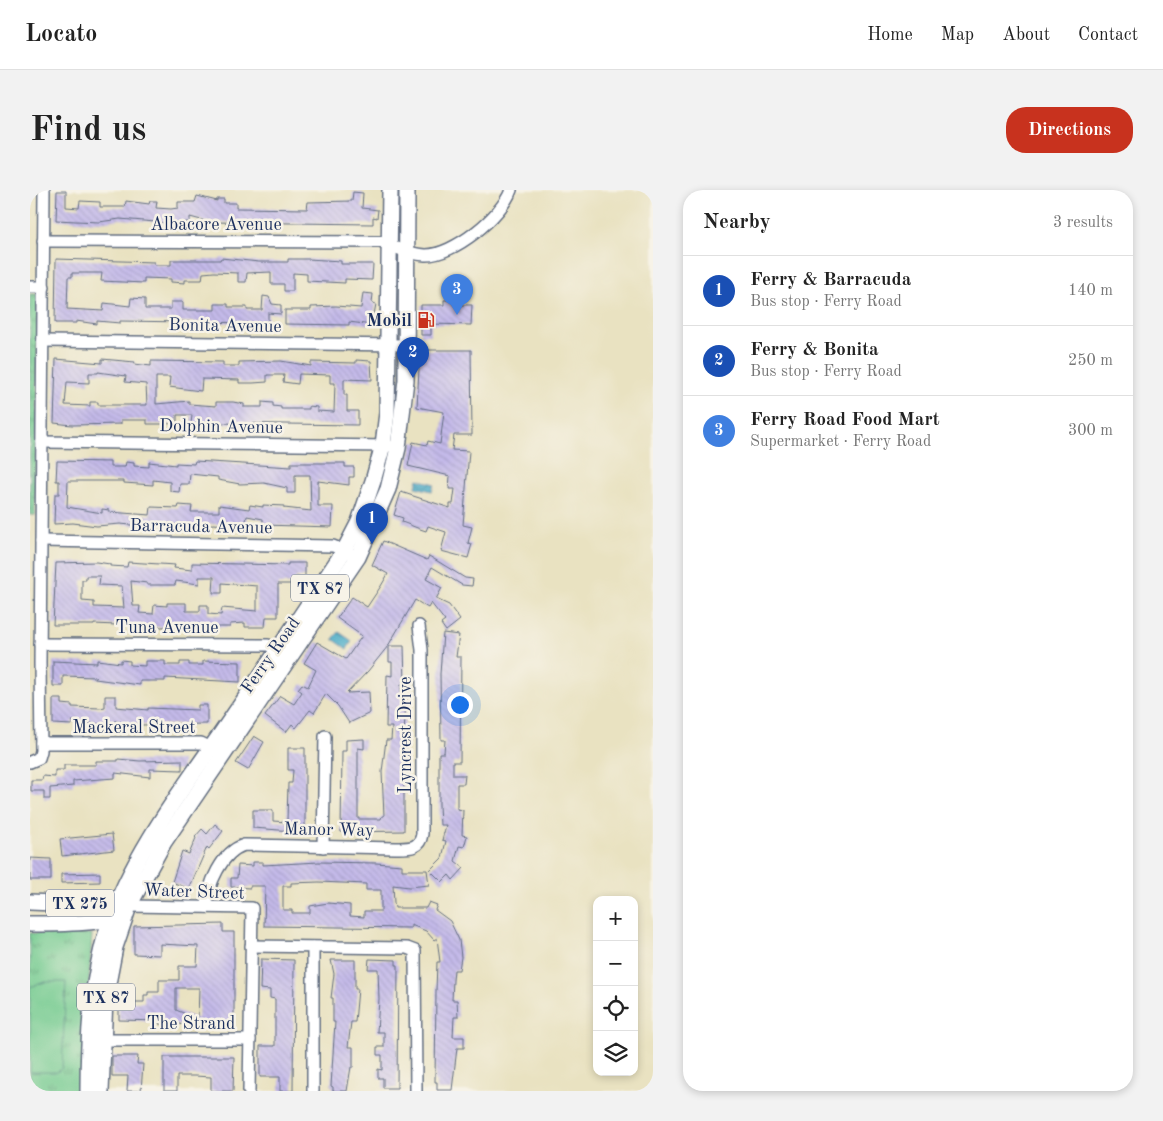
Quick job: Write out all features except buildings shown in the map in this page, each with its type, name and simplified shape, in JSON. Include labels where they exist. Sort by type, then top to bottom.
[{"type":"main road","name":"Ferry Road","points":[[351,554],[383,445],[387,413],[390,190]]},
{"type":"main road","name":"Ferry Road","points":[[102,1091],[103,1040],[110,971],[123,905],[164,842],[217,751],[351,554],[388,489],[398,448],[406,380],[407,190]]},
{"type":"main road","name":"TX 275","points":[[30,902],[123,905]]},
{"type":"main road","name":"TX 275","points":[[30,924],[111,920],[123,905]]},
{"type":"main road","name":"TX 87","points":[[88,1091],[88,1041],[92,998],[98,962],[111,920]]},
{"type":"street","points":[[31,762],[39,758],[40,744],[35,662],[40,644],[36,565],[41,541],[44,190]]},
{"type":"street","points":[[407,253],[427,255],[470,237],[484,226],[507,200],[511,190]]},
{"type":"street","name":"Albacore Avenue","points":[[43,241],[380,242],[407,253]]},
{"type":"street","points":[[30,287],[44,287]]},
{"type":"street","name":"Bonita Avenue","points":[[43,341],[406,345]]},
{"type":"street","name":"Dolphin Avenue","points":[[42,442],[383,445],[398,448]]},
{"type":"street","name":"Barracuda Avenue","points":[[41,541],[327,546],[351,554]]},
{"type":"street","name":"Lyncrest Drive","points":[[419,626],[422,650],[422,834],[419,844]]},
{"type":"street","name":"Tuna Avenue","points":[[40,644],[268,645],[285,653]]},
{"type":"street","points":[[323,847],[325,736]]},
{"type":"street","name":"Mackeral Street","points":[[40,744],[201,743],[217,751]]},
{"type":"street","name":"Manor Way","points":[[206,907],[207,899],[224,860],[238,847],[250,845],[396,848],[415,847],[419,844]]},
{"type":"street","name":"Water Street","points":[[123,905],[252,908],[251,946]]},
{"type":"street","points":[[249,1091],[251,946],[407,948],[416,950],[416,1091]]},
{"type":"street","points":[[313,1091],[314,947]]},
{"type":"street","name":"The Strand","points":[[103,1040],[250,1040]]},
{"type":"green space","points":[[30,294],[38,294],[35,515],[30,515]]},
{"type":"green space","points":[[30,933],[92,934],[82,1091],[30,1091]]},
{"type":"green space","points":[[45,982],[66,982],[62,1068],[57,1072],[30,1072],[30,987]]},
{"type":"water","points":[[418,479],[434,484],[432,491],[416,487]]},
{"type":"water","points":[[339,632],[352,641],[347,649],[333,639]]},
{"type":"place","name":"Ferry Road Food Mart","points":[[457,315]]},
{"type":"place","name":"Mobil","points":[[426,320]]},
{"type":"place","name":"Ferry & Bonita","points":[[413,378]]},
{"type":"place","name":"Ferry & Barracuda","points":[[372,544]]}]
